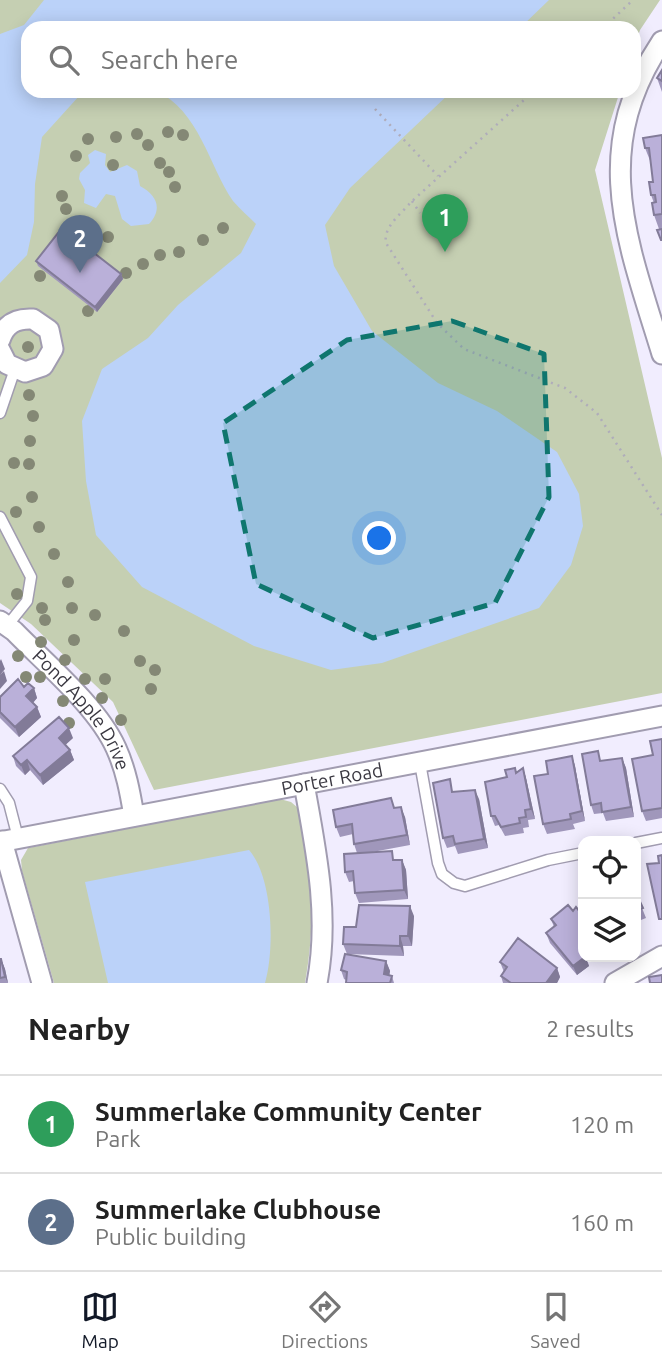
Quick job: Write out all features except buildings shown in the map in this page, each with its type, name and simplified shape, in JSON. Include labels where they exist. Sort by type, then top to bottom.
[{"type":"street","points":[[641,76],[662,41]]},
{"type":"street","points":[[632,98],[618,156],[622,210],[662,354]]},
{"type":"street","points":[[0,340],[6,328],[23,318],[42,323],[49,330],[52,339],[50,359],[34,371],[15,369],[7,364],[0,350]]},
{"type":"street","name":"Pond Apple Drive","points":[[4,624],[89,709],[115,745],[126,772],[134,816]]},
{"type":"street","name":"Porter Road","points":[[7,840],[662,716]]},
{"type":"street","points":[[304,784],[319,867],[323,914],[317,983]]},
{"type":"street","points":[[7,840],[42,983]]},
{"type":"street","points":[[615,983],[662,956]]},
{"type":"lane","points":[[0,412],[15,369]]},
{"type":"lane","points":[[0,517],[31,577],[27,601],[4,624]]},
{"type":"lane","points":[[420,763],[438,863],[442,874],[454,883],[477,884],[548,860],[578,854]]},
{"type":"lane","points":[[0,789],[9,803],[7,840]]},
{"type":"lane","points":[[641,842],[662,838]]},
{"type":"path","points":[[610,21],[633,0]]},
{"type":"path","points":[[526,98],[412,201],[393,222],[385,236],[386,243],[437,323],[464,349],[565,388],[581,398],[607,425],[662,515]]},
{"type":"path","points":[[375,109],[438,176]]},
{"type":"path","points":[[412,201],[420,213]]},
{"type":"highlighted area","points":[[452,321],[544,354],[549,497],[495,603],[373,638],[256,584],[223,423],[347,340]]},
{"type":"green space","points":[[0,0],[660,0],[641,28],[641,21],[21,21],[21,98],[618,98],[595,170],[662,458],[662,693],[154,790],[113,702],[31,624],[0,603]]},
{"type":"green space","points":[[280,799],[291,802],[298,808],[308,851],[312,917],[305,983],[54,983],[22,871],[21,860],[28,848]]},
{"type":"water","points":[[44,0],[549,0],[527,21],[27,21]]},
{"type":"water","points":[[21,26],[21,98],[77,98],[42,137],[35,184],[34,222],[27,255],[0,283],[0,34]]},
{"type":"water","points":[[168,98],[445,98],[350,188],[325,225],[334,266],[372,331],[438,383],[497,411],[557,452],[579,494],[583,526],[571,565],[539,608],[382,663],[331,670],[254,646],[142,587],[96,535],[86,481],[82,421],[102,369],[148,338],[178,305],[241,253],[256,224],[233,201],[193,125]]},
{"type":"water","points":[[95,150],[106,154],[105,165],[110,172],[127,165],[137,171],[140,186],[151,194],[156,203],[156,213],[149,224],[131,226],[122,219],[115,196],[106,194],[96,208],[84,203],[85,190],[79,179],[80,173],[90,163],[88,155]]},
{"type":"water","points":[[249,850],[263,877],[270,914],[270,952],[265,983],[108,983],[85,882]]},
{"type":"place","name":"Summerlake Community Center","points":[[445,252]]},
{"type":"place","name":"Summerlake Clubhouse","points":[[80,273]]}]
